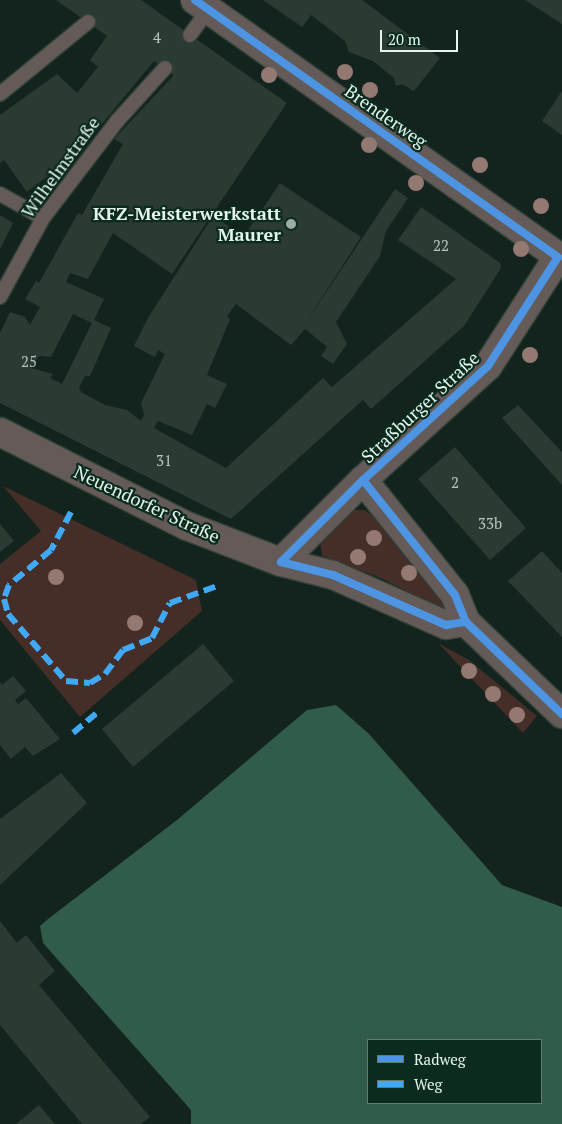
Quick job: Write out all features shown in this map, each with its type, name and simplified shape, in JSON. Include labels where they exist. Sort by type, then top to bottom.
[{"type":"street","name":"Brenderweg","points":[[202,5],[560,258]]},
{"type":"street","name":"Straßburger Straße","points":[[281,562],[363,480],[488,366],[560,258]]},
{"type":"street","name":"Neuendorfer Straße","points":[[0,432],[187,526],[281,562],[333,575],[446,624],[466,622]]},
{"type":"street","points":[[363,480],[455,595],[466,622],[562,714]]},
{"type":"lane","points":[[190,35],[202,5]]},
{"type":"lane","points":[[0,94],[88,22]]},
{"type":"lane","name":"Wilhelmstraße","points":[[0,297],[43,218],[118,120],[165,68]]},
{"type":"lane","points":[[0,194],[43,218]]},
{"type":"shaded area","points":[[3,486],[196,580],[202,611],[80,717],[0,620],[0,564],[41,531]]},
{"type":"shaded area","points":[[355,510],[365,510],[376,519],[449,607],[438,607],[381,578],[322,556],[320,540],[344,515]]},
{"type":"shaded area","points":[[438,643],[469,660],[537,716],[523,733]]},
{"type":"shaded area","points":[[336,705],[369,734],[502,885],[562,907],[562,1124],[191,1124],[191,1110],[43,943],[40,926],[177,820],[307,710]]},
{"type":"building","points":[[56,0],[141,0],[287,103],[172,274],[113,233],[88,279],[70,273],[66,282],[104,299],[94,320],[111,328],[90,376],[85,376],[79,387],[81,392],[105,405],[127,410],[141,421],[144,415],[141,403],[165,354],[158,350],[155,357],[134,346],[148,318],[213,216],[244,236],[280,183],[361,237],[303,327],[395,189],[408,198],[386,231],[380,256],[336,322],[347,344],[333,364],[321,356],[327,347],[305,329],[291,345],[236,304],[227,316],[230,319],[207,375],[227,384],[215,408],[207,404],[192,435],[158,421],[154,428],[226,468],[323,378],[332,387],[456,279],[398,240],[421,207],[500,263],[501,268],[464,326],[371,409],[363,400],[231,519],[0,403],[0,333],[10,312],[25,317],[30,325],[40,307],[25,299],[36,281],[39,283],[78,213],[82,215],[123,144],[114,139],[174,75],[154,61],[77,154],[27,192],[4,160],[0,163],[0,115],[57,74],[77,93],[98,67],[90,60],[107,36]],"holes":[[[73,314],[92,323],[62,384],[50,378],[53,374],[31,368],[39,356],[51,357]]]},
{"type":"building","points":[[263,0],[362,0],[440,58],[414,91],[402,84],[396,86],[394,78],[373,61],[349,52],[345,41],[311,15],[302,27]]},
{"type":"building","points":[[525,0],[562,0],[562,24]]},
{"type":"building","points":[[562,91],[562,135],[542,121]]},
{"type":"building","points":[[0,215],[13,223],[0,249]]},
{"type":"building","points":[[518,405],[562,452],[562,485],[502,418]]},
{"type":"building","points":[[455,447],[526,528],[490,560],[418,479]]},
{"type":"building","points":[[0,524],[14,541],[0,552]]},
{"type":"building","points":[[542,551],[562,573],[562,637],[508,581]]},
{"type":"building","points":[[203,644],[234,681],[133,767],[102,729]]},
{"type":"building","points":[[13,676],[26,691],[15,700],[18,704],[26,698],[60,739],[33,756],[25,747],[11,759],[0,745],[0,682],[2,685]]},
{"type":"building","points":[[61,773],[87,803],[0,885],[0,819]]},
{"type":"building","points":[[0,921],[17,943],[26,935],[55,971],[39,985],[150,1117],[141,1124],[82,1124],[0,1025]]},
{"type":"building","points":[[39,1105],[55,1124],[16,1124]]},
{"type":"marked path","points":[[71,512],[51,550],[9,585],[4,599],[8,614],[66,681],[90,683],[105,674],[123,650],[152,638],[170,603],[220,585]]},
{"type":"marked path","points":[[73,733],[97,713]]},
{"type":"cycle path","points":[[195,0],[558,257],[488,366],[363,480],[281,562],[333,575],[446,625],[466,622]]},
{"type":"cycle path","points":[[363,480],[455,595],[466,622],[562,714]]},
{"type":"place","name":"KFZ-Meisterwerkstatt Maurer","points":[[291,224]]}]
